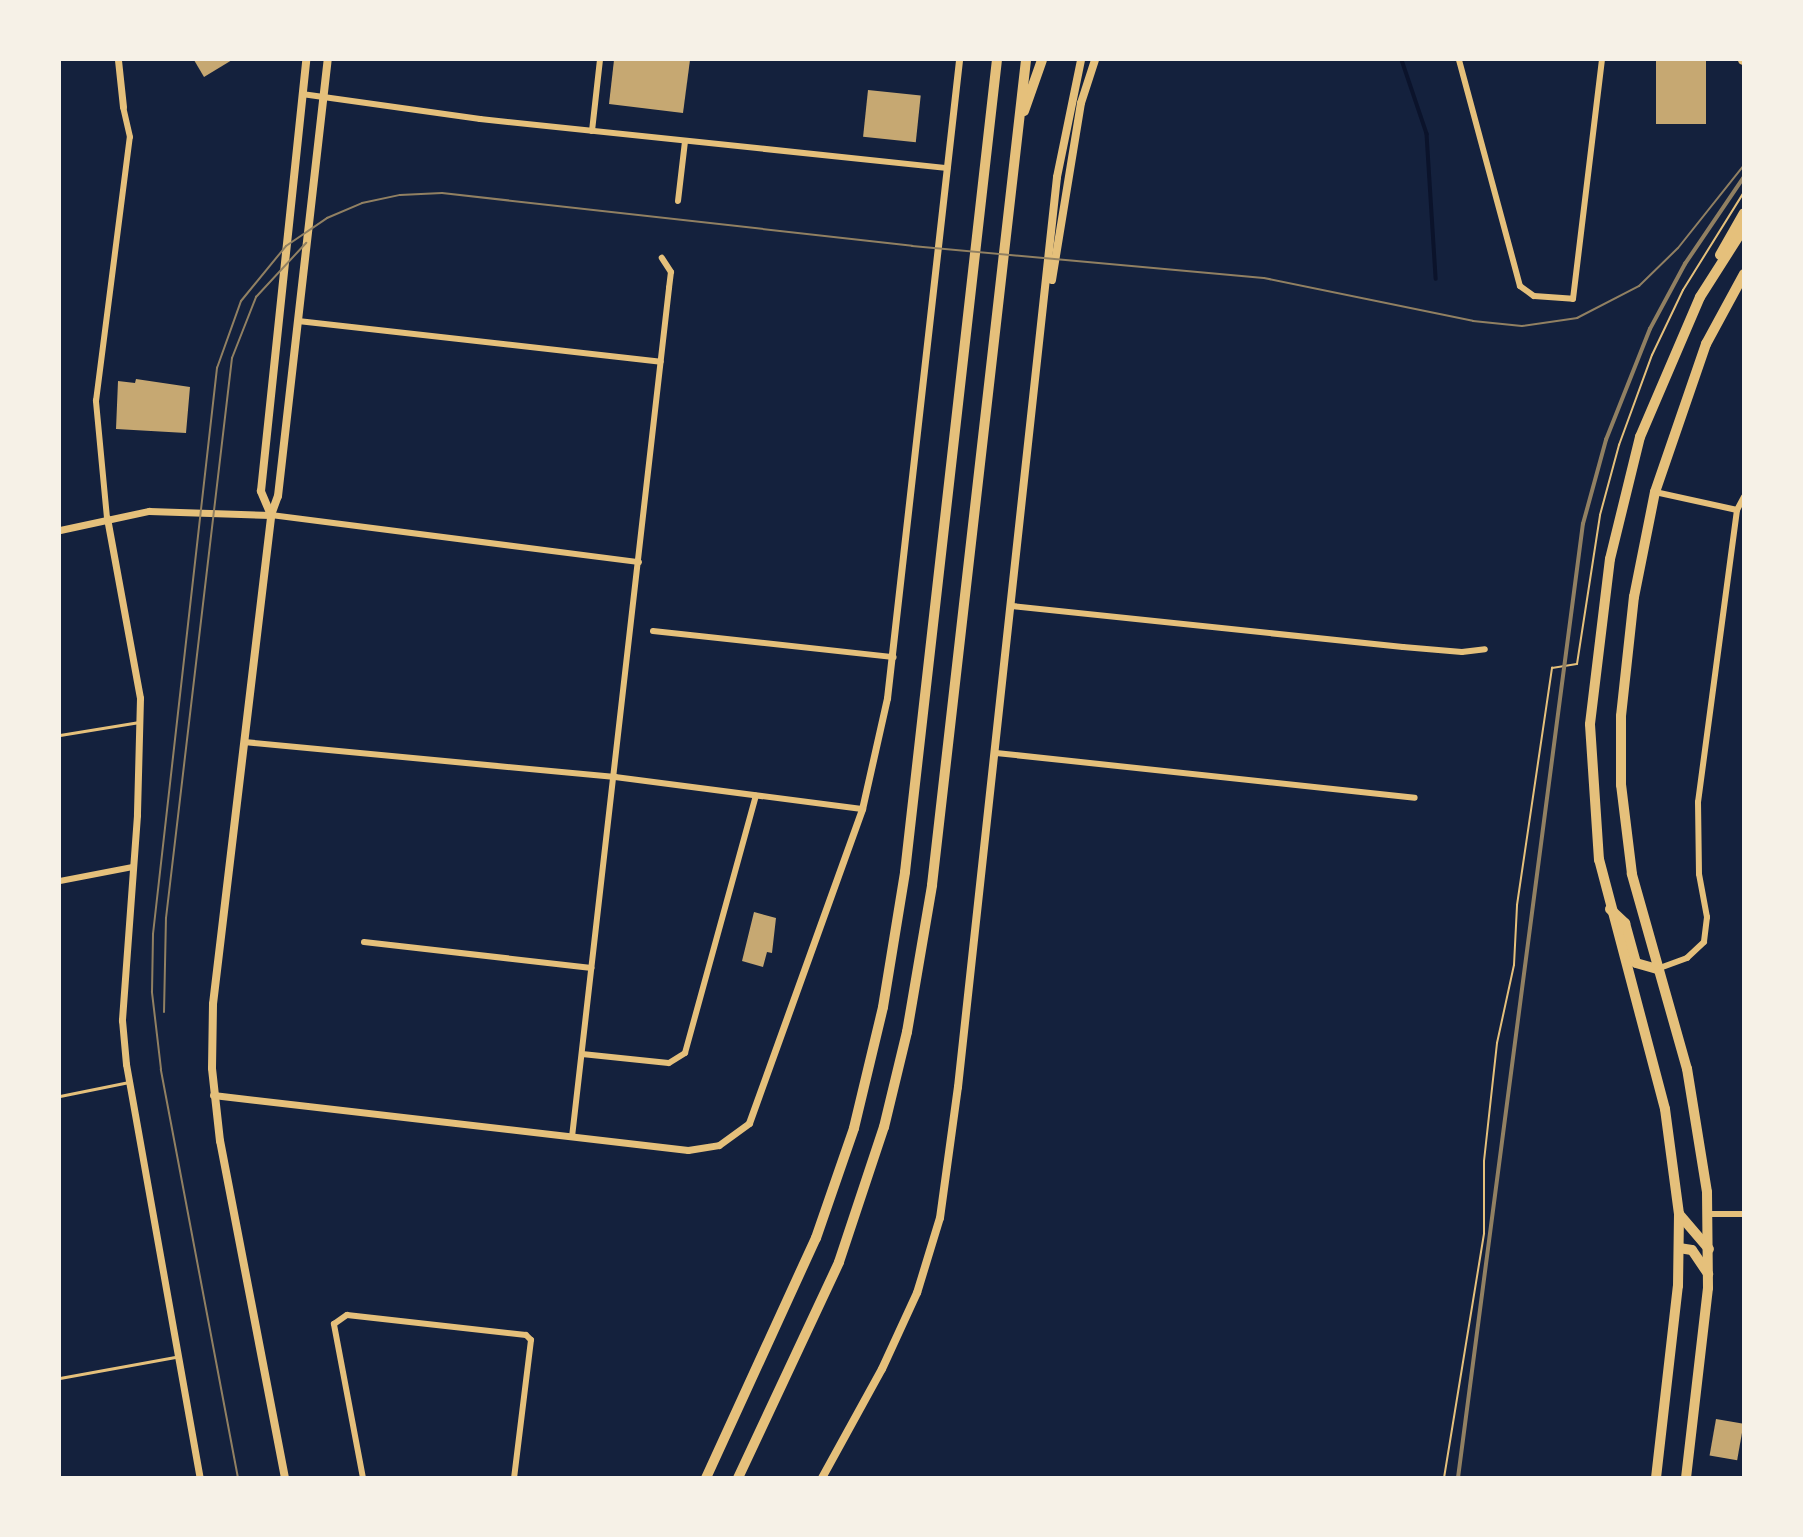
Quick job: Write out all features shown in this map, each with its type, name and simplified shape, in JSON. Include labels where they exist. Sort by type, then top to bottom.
[{"type":"highway","points":[[706,1478],[817,1238],[854,1128],[883,1007],[905,872],[997,60]]},
{"type":"highway","points":[[738,1478],[839,1262],[884,1127],[907,1032],[932,885],[1026,60]]},
{"type":"highway","points":[[1019,123],[1042,60]]},
{"type":"main road","points":[[271,514],[261,491],[306,60]]},
{"type":"main road","points":[[285,1478],[213,1095],[213,1004],[271,514],[278,496],[328,60]]},
{"type":"main road","points":[[822,1478],[882,1369],[917,1293],[940,1218],[996,753],[1057,177],[1081,60]]},
{"type":"main road","points":[[1041,335],[1081,103],[1095,60]]},
{"type":"main road","points":[[1656,1478],[1679,1248],[1679,1213],[1665,1110],[1608,906],[1592,808],[1591,724],[1610,559],[1640,437],[1700,297],[1744,212]]},
{"type":"main road","points":[[1700,297],[1744,228]]},
{"type":"main road","points":[[1686,1478],[1709,1275],[1708,1214],[1692,1093],[1629,862],[1620,752],[1634,597],[1655,492],[1706,344],[1744,274]]},
{"type":"main road","points":[[1608,906],[1625,923],[1636,962],[1657,969]]},
{"type":"main road","points":[[1679,1213],[1709,1249]]},
{"type":"main road","points":[[1679,1248],[1692,1250],[1709,1275]]},
{"type":"street","points":[[118,60],[123,107],[130,137],[96,401],[107,517],[140,698],[133,867],[122,1020],[129,1083],[200,1478]]},
{"type":"street","points":[[592,131],[600,60]]},
{"type":"street","points":[[213,1095],[688,1150],[719,1145],[748,1123],[759,1105],[862,809],[894,657],[959,60]]},
{"type":"street","points":[[1459,60],[1520,286],[1534,296],[1573,299],[1602,60]]},
{"type":"street","points":[[302,94],[592,131],[947,168]]},
{"type":"street","points":[[678,201],[685,141]]},
{"type":"street","points":[[572,1138],[671,272],[662,258]]},
{"type":"street","points":[[298,321],[661,362]]},
{"type":"street","points":[[1655,492],[1737,510]]},
{"type":"street","points":[[1657,969],[1687,958],[1704,942],[1707,918],[1699,874],[1698,802],[1737,510],[1744,497]]},
{"type":"street","points":[[60,530],[107,517],[149,511],[271,514],[639,562]]},
{"type":"street","points":[[1012,606],[1403,647],[1462,652],[1485,649]]},
{"type":"street","points":[[653,631],[894,657]]},
{"type":"street","points":[[244,742],[615,777],[862,809]]},
{"type":"street","points":[[996,753],[1415,798]]},
{"type":"street","points":[[582,1054],[669,1063],[685,1053],[756,796]]},
{"type":"street","points":[[60,881],[133,867]]},
{"type":"street","points":[[364,942],[592,968]]},
{"type":"street","points":[[1708,1214],[1744,1214]]},
{"type":"street","points":[[363,1478],[334,1324],[347,1315],[526,1335],[531,1340],[514,1478]]},
{"type":"lane","points":[[60,735],[139,722]]},
{"type":"lane","points":[[60,1096],[129,1083]]},
{"type":"lane","points":[[60,1378],[179,1356]]},
{"type":"path","points":[[1444,1478],[1484,1233],[1485,1161],[1500,1032],[1509,991],[1517,905],[1552,668],[1577,664],[1600,515],[1619,445],[1652,355],[1683,290],[1744,192]]},
{"type":"building","points":[[194,60],[232,60],[204,77]]},
{"type":"building","points":[[614,60],[690,60],[683,113],[609,104]]},
{"type":"building","points":[[1656,60],[1706,60],[1706,124],[1656,124]]},
{"type":"building","points":[[868,90],[921,96],[916,142],[863,137]]},
{"type":"building","points":[[136,379],[190,387],[186,433],[116,429],[118,381],[135,383]]},
{"type":"building","points":[[754,912],[776,918],[772,953],[767,952],[763,967],[742,961]]},
{"type":"building","points":[[1716,1419],[1744,1424],[1737,1460],[1710,1455]]},
{"type":"waterway","points":[[1402,60],[1427,134],[1436,279]]},
{"type":"tram line","points":[[238,1478],[161,1069],[152,992],[153,934],[217,368],[241,301],[286,246],[327,218],[362,203],[400,195],[442,193],[912,246],[1264,278],[1473,321],[1522,326],[1577,318],[1639,286],[1678,248],[1744,165]]},
{"type":"tram line","points":[[164,1012],[166,918],[232,358],[256,297],[306,243]]},
{"type":"railway","points":[[1458,1478],[1583,524],[1606,440],[1650,329],[1685,264],[1744,177]]}]
